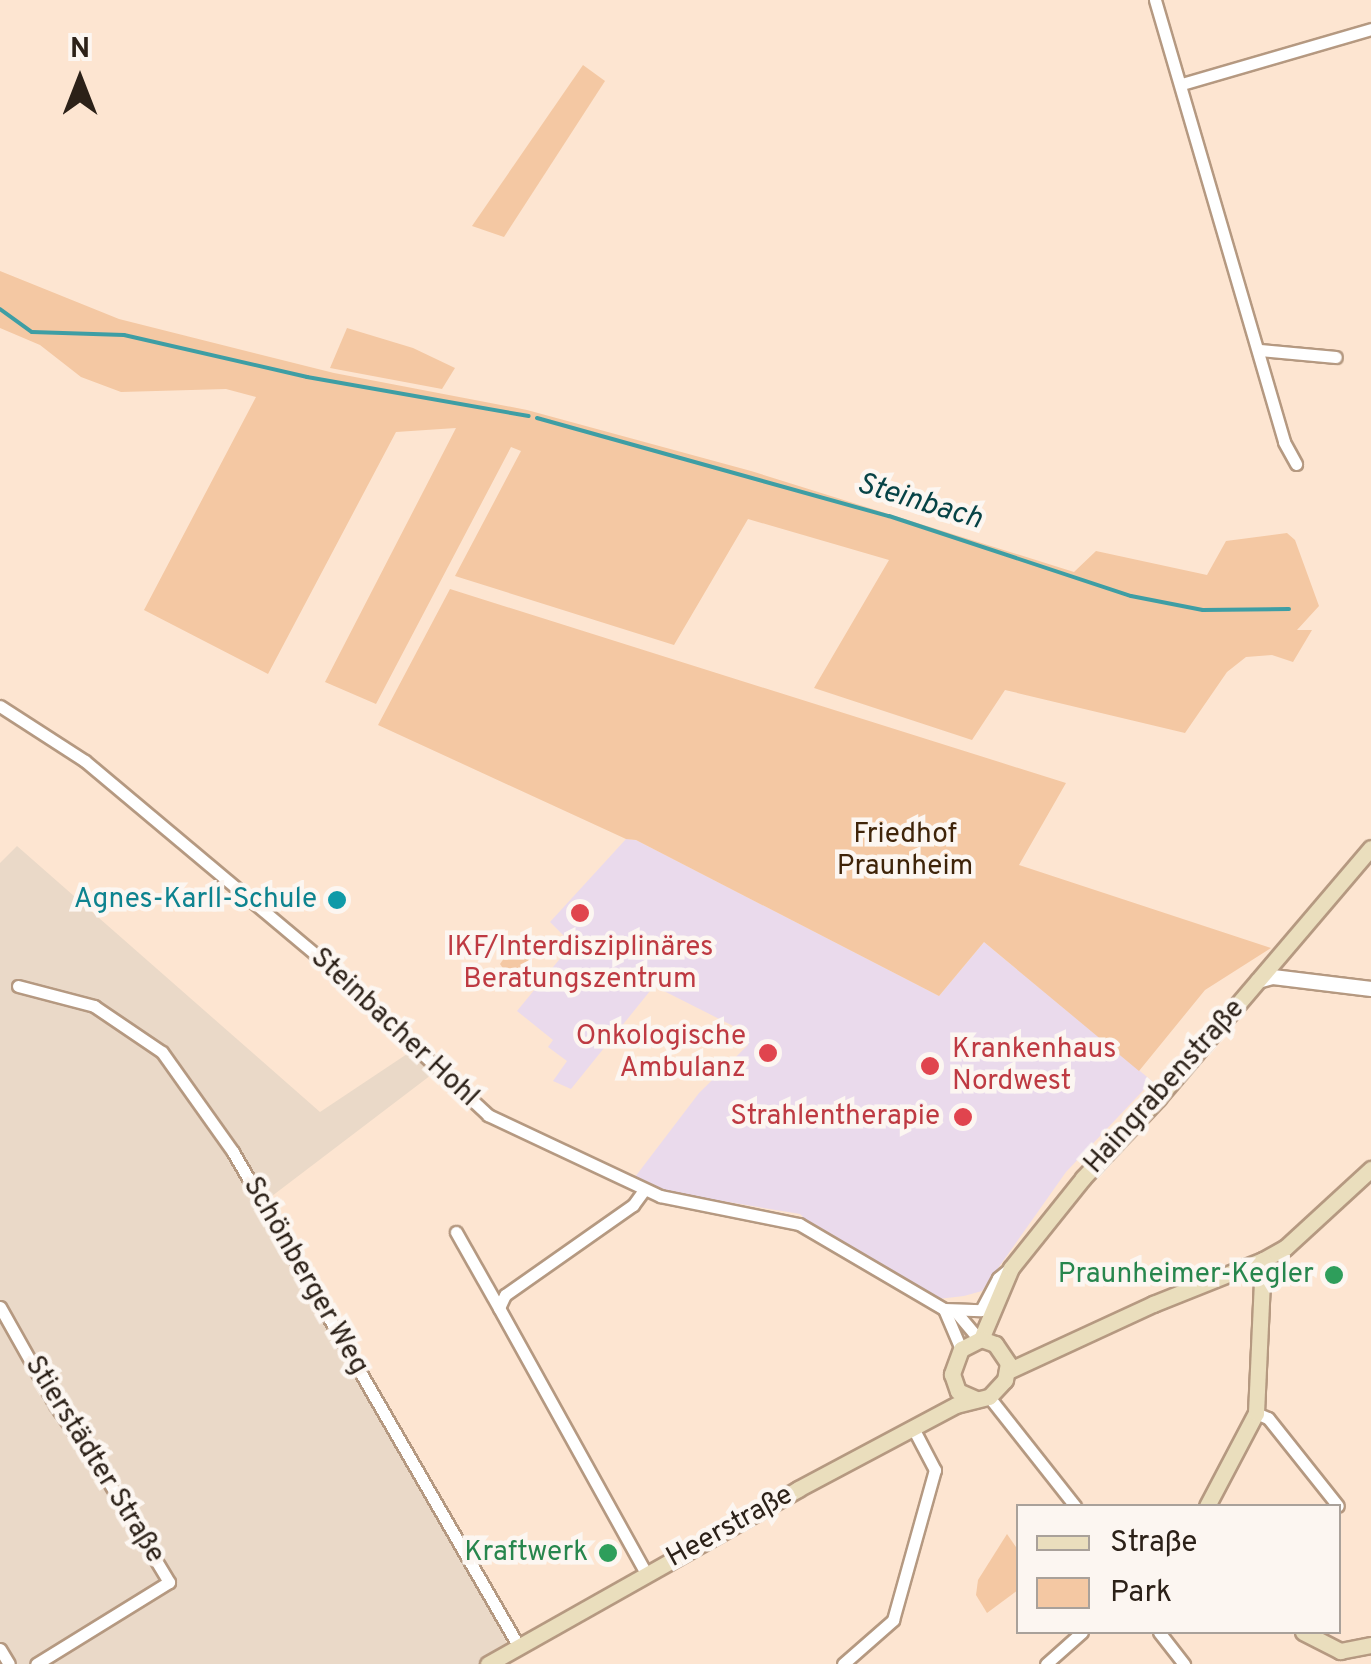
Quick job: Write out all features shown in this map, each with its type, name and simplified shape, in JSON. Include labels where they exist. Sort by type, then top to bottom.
[{"type":"main road","name":"Haingrabenstraße","points":[[980,1339],[1011,1268],[1051,1223],[1083,1178],[1371,848]]},
{"type":"main road","points":[[952,1383],[982,1398],[998,1390],[1008,1371],[1153,1304],[1264,1260],[1296,1239],[1371,1170]]},
{"type":"main road","points":[[1208,1504],[1256,1413],[1264,1260]]},
{"type":"main road","points":[[914,1430],[937,1409],[952,1383],[953,1364],[961,1349],[980,1339],[999,1348],[1008,1371]]},
{"type":"main road","name":"Heerstraße","points":[[488,1664],[646,1574],[914,1430],[982,1398]]},
{"type":"main road","points":[[1308,1634],[1340,1651],[1371,1646]]},
{"type":"street","points":[[1155,0],[1284,442],[1296,464]]},
{"type":"street","points":[[1182,84],[1371,30]]},
{"type":"street","points":[[1260,350],[1336,356]]},
{"type":"street","name":"Steinbacher Hohl","points":[[0,706],[85,761],[316,954],[488,1115],[644,1190],[694,1204],[784,1218],[950,1310],[980,1339]]},
{"type":"street","points":[[1258,980],[1273,978],[1371,989]]},
{"type":"street","name":"Schönberger Weg","points":[[18,986],[94,1006],[162,1052],[233,1152],[518,1645]]},
{"type":"street","points":[[499,1308],[505,1295],[632,1205],[644,1190]]},
{"type":"street","points":[[456,1232],[646,1574]]},
{"type":"street","points":[[961,1349],[950,1310],[981,1310],[998,1278],[1011,1268]]},
{"type":"street","name":"Stierstädter Straße","points":[[0,1307],[55,1406],[105,1476],[169,1582],[36,1664]]},
{"type":"street","points":[[982,1398],[1073,1504]]},
{"type":"street","points":[[1256,1413],[1268,1418],[1336,1504]]},
{"type":"street","points":[[843,1664],[894,1620],[936,1470],[914,1430]]},
{"type":"street","points":[[1046,1664],[1080,1634]]},
{"type":"street","points":[[1161,1634],[1184,1664]]},
{"type":"street","points":[[0,1650],[9,1664]]},
{"type":"shaded area","name":"Krankenhaus Nordwest","points":[[626,839],[636,840],[939,996],[984,942],[1152,1081],[1066,1172],[982,1291],[964,1296],[938,1299],[816,1230],[800,1214],[668,1192],[635,1177],[699,1093],[748,1045],[749,1034],[654,986],[571,1089],[553,1081],[567,1061],[548,1047],[553,1040],[517,1011],[572,944],[550,922]]},
{"type":"shaded area","points":[[17,846],[320,1112],[413,1050],[435,1072],[272,1196],[511,1651],[489,1664],[0,1664],[0,863]]},
{"type":"green space","points":[[583,65],[605,81],[504,237],[472,226]]},
{"type":"green space","points":[[0,271],[119,319],[334,373],[527,410],[751,471],[1074,572],[1096,551],[1207,575],[1226,541],[1287,533],[1295,540],[1319,606],[1297,630],[1312,630],[1293,662],[1272,655],[1246,657],[1227,672],[1185,733],[1005,690],[972,740],[814,688],[889,560],[748,519],[674,645],[455,576],[521,451],[511,447],[376,704],[325,682],[456,428],[396,432],[268,674],[144,610],[256,397],[226,389],[121,392],[81,377],[40,345],[0,328]]},
{"type":"green space","points":[[347,328],[413,348],[455,368],[442,389],[330,368]]},
{"type":"green space","name":"Friedhof Praunheim","points":[[450,589],[1066,783],[1019,865],[1271,948],[1205,990],[1139,1071],[984,942],[939,996],[636,840],[626,839],[378,725]]},
{"type":"green space","points":[[516,941],[534,944],[525,971],[507,974],[500,964]]},
{"type":"green space","points":[[1007,1534],[1016,1547],[1016,1591],[987,1613],[976,1595],[978,1580]]},
{"type":"waterway","name":"Steinbach","points":[[0,309],[32,332],[124,335],[307,377],[529,416]]},
{"type":"waterway","name":"Steinbach","points":[[537,418],[889,516],[1131,596],[1203,610],[1289,609]]},
{"type":"place","name":"Agnes-Karll-Schule","points":[[337,900]]},
{"type":"place","name":"IKF/Interdisziplinäres Beratungszentrum","points":[[580,913]]},
{"type":"place","name":"Onkologische Ambulanz","points":[[768,1053]]},
{"type":"place","name":"Krankenhaus Nordwest","points":[[930,1066]]},
{"type":"place","name":"Strahlentherapie","points":[[963,1117]]},
{"type":"place","name":"Praunheimer-Kegler","points":[[1334,1275]]},
{"type":"place","name":"Kraftwerk","points":[[608,1553]]}]
